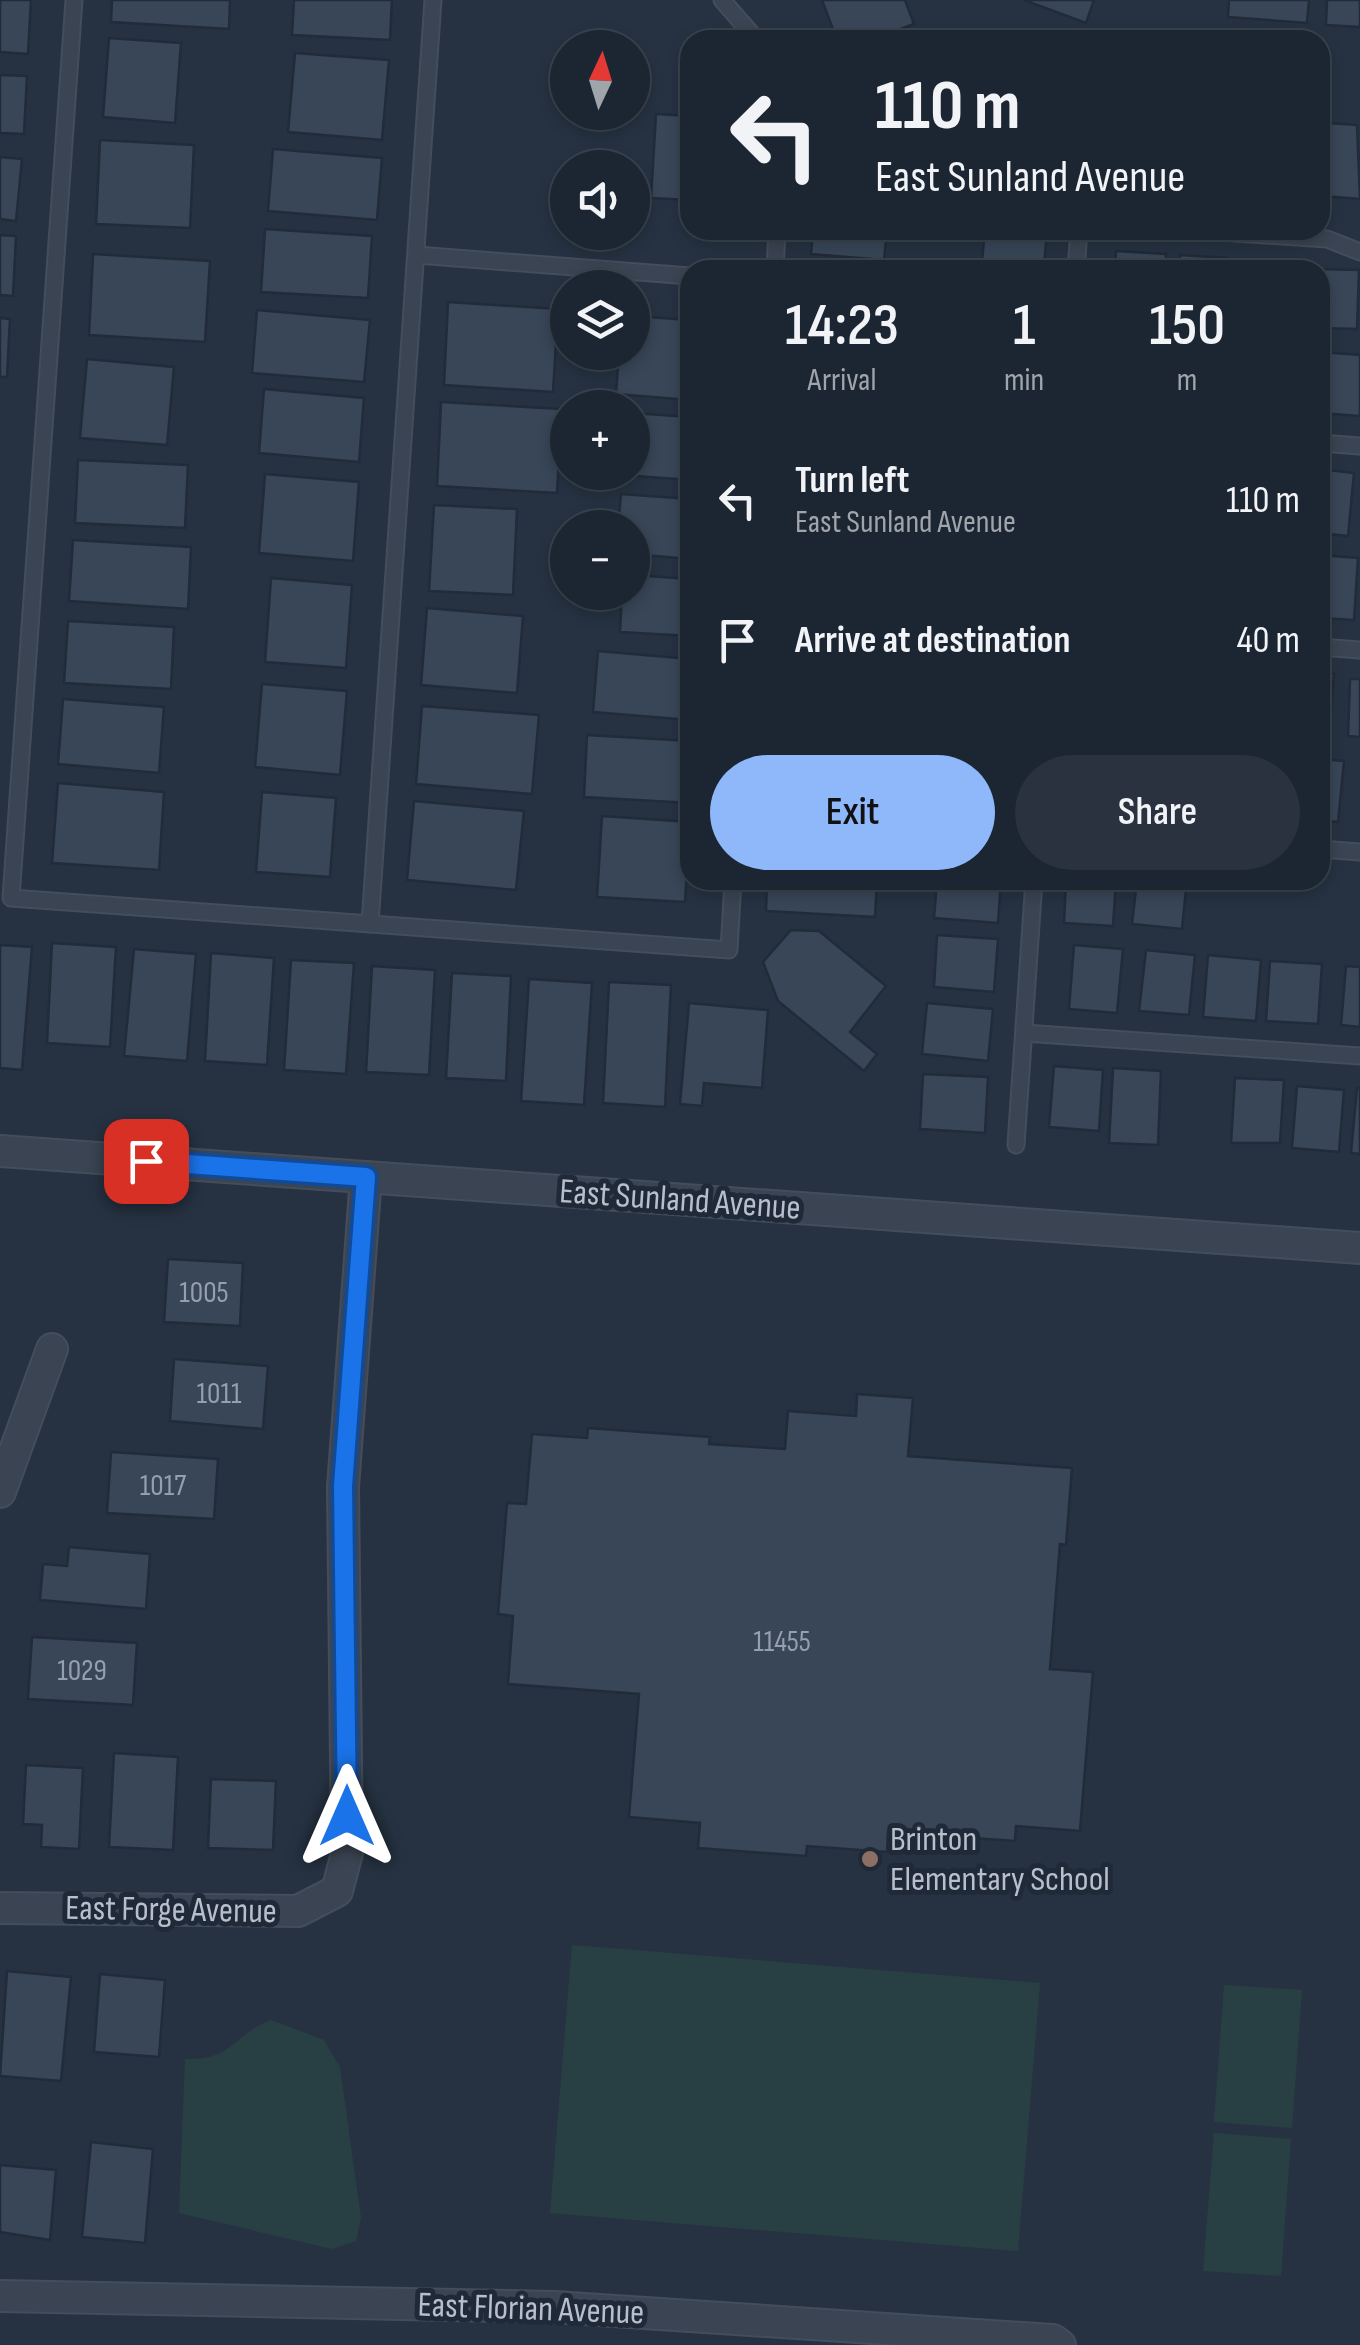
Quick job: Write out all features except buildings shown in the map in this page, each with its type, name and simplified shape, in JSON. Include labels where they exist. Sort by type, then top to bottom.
[{"type":"street","name":"East Sunland Avenue","points":[[0,1150],[1360,1248]]},
{"type":"street","name":"East Forge Avenue","points":[[0,1908],[298,1912],[337,1892],[347,1853],[343,1486],[366,1177]]},
{"type":"street","points":[[0,1492],[52,1349]]},
{"type":"street","name":"East Florian Avenue","points":[[0,2296],[554,2307],[1034,2339],[1060,2345]]},
{"type":"lane","points":[[74,0],[11,898],[729,950],[733,890]]},
{"type":"lane","points":[[370,924],[432,0]]},
{"type":"lane","points":[[725,1],[749,30]]},
{"type":"lane","points":[[1330,240],[1360,252]]},
{"type":"lane","points":[[417,255],[680,275]]},
{"type":"lane","points":[[1330,444],[1360,446]]},
{"type":"lane","points":[[1330,648],[1360,650]]},
{"type":"lane","points":[[1330,850],[1360,852]]},
{"type":"lane","points":[[1016,1145],[1033,890]]},
{"type":"lane","points":[[1024,1033],[1360,1056]]},
{"type":"green space","points":[[572,1945],[1040,1983],[1018,2251],[550,2213]]},
{"type":"green space","points":[[1224,1985],[1302,1990],[1292,2128],[1214,2122]]},
{"type":"green space","points":[[271,2020],[324,2040],[340,2067],[361,2218],[356,2241],[332,2249],[179,2213],[185,2059],[214,2056]]},
{"type":"green space","points":[[1214,2133],[1291,2139],[1281,2276],[1203,2271]]},
{"type":"place","name":"Brinton Elementary School","points":[[870,1859]]},
{"type":"route","points":[[146,1161],[366,1177],[343,1486],[347,1816]]}]
